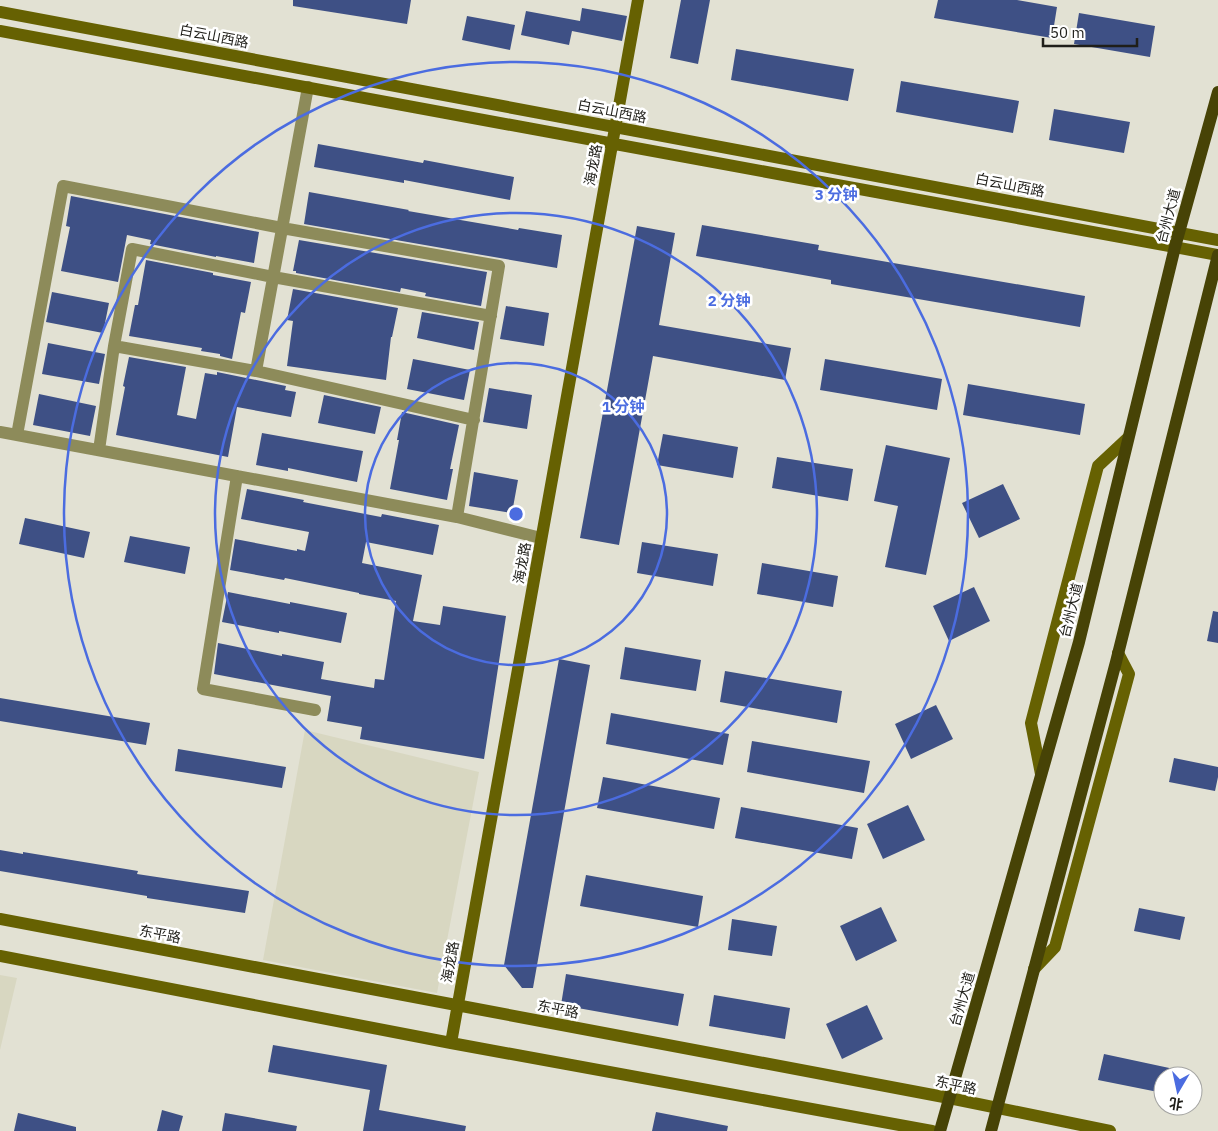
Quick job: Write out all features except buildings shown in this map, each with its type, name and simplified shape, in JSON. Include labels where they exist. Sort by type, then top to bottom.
[{"type":"main road","name":"海龙路","points":[[451,1043],[638,0]]},
{"type":"main road","name":"白云山西路","points":[[0,12],[1218,240]]},
{"type":"main road","points":[[0,31],[1218,255],[1118,653],[991,1131]]},
{"type":"main road","name":"台州大道","points":[[940,1131],[1079,642],[1174,247],[1218,92]]},
{"type":"main road","points":[[1041,774],[1031,723],[1098,466],[1128,438]]},
{"type":"main road","name":"东平路","points":[[0,919],[949,1098],[1110,1131]]},
{"type":"main road","points":[[0,956],[451,1043],[932,1131]]},
{"type":"street","points":[[256,371],[308,87]]},
{"type":"street","points":[[17,435],[63,186],[282,228],[499,266],[457,517]]},
{"type":"street","points":[[99,450],[114,346],[132,249],[273,277],[491,316]]},
{"type":"street","points":[[114,346],[256,371],[474,420]]},
{"type":"street","points":[[0,432],[457,517],[542,538]]},
{"type":"street","points":[[237,476],[203,689],[315,710]]},
{"type":"shaded area","points":[[305,730],[479,772],[437,993],[263,960]]},
{"type":"shaded area","points":[[0,975],[17,978],[0,1050]]}]
